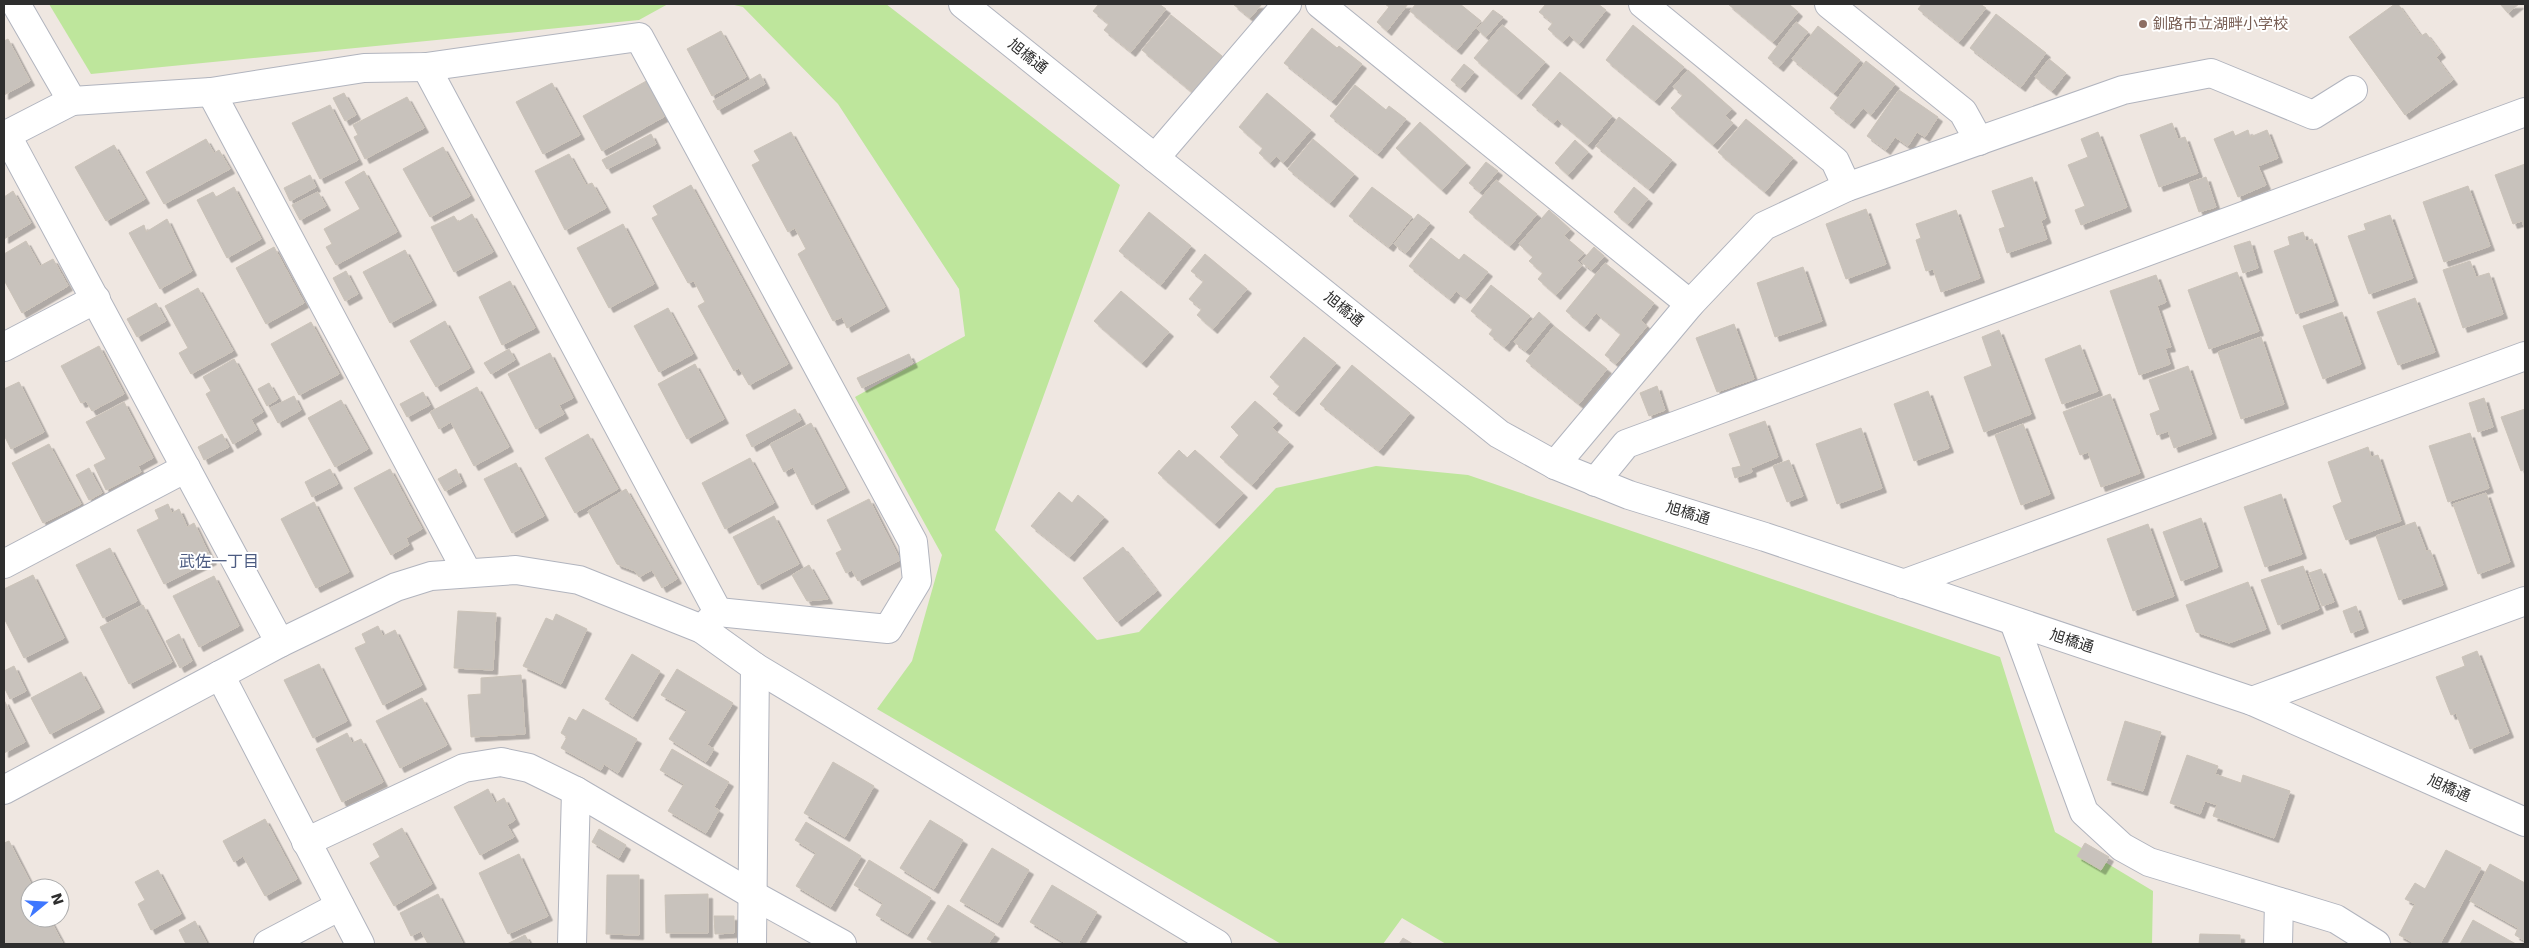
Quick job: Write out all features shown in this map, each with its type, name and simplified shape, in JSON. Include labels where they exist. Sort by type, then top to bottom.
[{"type":"street","points":[[16,4],[72,101]]},
{"type":"street","name":"旭橋通","points":[[963,4],[1499,434],[1554,465],[1595,482],[2252,701],[2525,822]]},
{"type":"street","points":[[1155,158],[1287,4]]},
{"type":"street","points":[[1320,4],[1690,304]]},
{"type":"street","points":[[1644,4],[1835,161],[1847,187]]},
{"type":"street","points":[[1829,4],[1963,112],[1979,141]]},
{"type":"street","points":[[4,790],[280,643],[396,587],[431,576],[516,570],[580,580],[710,620],[888,629],[917,581],[913,542],[639,38],[426,67],[364,68],[211,92],[72,101],[5,135],[96,299],[280,643]]},
{"type":"street","points":[[426,67],[710,620],[755,667],[1217,944]]},
{"type":"street","points":[[1554,465],[1690,304],[1764,226],[1847,187],[2124,90],[2211,73],[2313,115],[2354,90]]},
{"type":"street","points":[[211,92],[467,572]]},
{"type":"street","points":[[1595,482],[1626,444],[2525,112]]},
{"type":"street","points":[[4,347],[96,299]]},
{"type":"street","points":[[1903,584],[2525,356]]},
{"type":"street","points":[[4,564],[186,468]]},
{"type":"street","points":[[2252,701],[2525,601]]},
{"type":"street","points":[[2014,622],[2084,812],[2122,846],[2149,862],[2336,919],[2376,944]]},
{"type":"street","points":[[752,944],[755,667]]},
{"type":"street","points":[[220,675],[360,944]]},
{"type":"street","points":[[306,842],[464,768],[501,762],[529,768],[576,791],[753,895],[842,944]]},
{"type":"street","points":[[572,944],[576,791]]},
{"type":"street","points":[[2278,944],[2279,902]]},
{"type":"street","points":[[268,944],[340,906]]},
{"type":"green space","points":[[49,4],[668,4],[639,20],[91,74]]},
{"type":"green space","points":[[730,4],[886,4],[1120,185],[995,530],[1097,640],[1139,632],[1276,488],[1376,466],[1468,475],[2000,657],[2055,832],[2153,891],[2152,944],[1446,944],[1402,918],[1383,944],[1281,944],[877,709],[912,661],[942,555],[855,397],[965,336],[959,289],[838,104],[743,7]]},
{"type":"building","points":[[1099,4],[1159,4],[1166,9],[1131,52],[1104,30],[1109,24],[1093,11]]},
{"type":"building","points":[[1233,4],[1262,4],[1250,18]]},
{"type":"building","points":[[1385,4],[1408,4],[1387,31],[1377,22],[1389,7]]},
{"type":"building","points":[[1416,4],[1460,4],[1481,21],[1457,50],[1410,11]]},
{"type":"building","points":[[1546,4],[1598,4],[1606,10],[1579,44],[1569,35],[1563,42],[1548,29],[1553,23],[1539,12]]},
{"type":"building","points":[[1728,4],[1789,4],[1798,12],[1773,42]]},
{"type":"building","points":[[1922,4],[1980,4],[1986,8],[1959,42],[1918,9]]},
{"type":"building","points":[[2395,4],[2398,4],[2421,36],[2426,33],[2441,53],[2436,57],[2453,80],[2405,115],[2349,37]]},
{"type":"building","points":[[2500,4],[2519,4],[2508,13]]},
{"type":"building","points":[[1493,10],[1503,17],[1486,37],[1477,29]]},
{"type":"building","points":[[1996,14],[2046,53],[2021,87],[1970,48]]},
{"type":"building","points":[[1171,15],[1222,56],[1192,92],[1142,50]]},
{"type":"building","points":[[1796,22],[1808,32],[1779,67],[1768,58]]},
{"type":"building","points":[[1502,25],[1545,62],[1517,95],[1474,58]]},
{"type":"building","points":[[1633,25],[1684,67],[1655,101],[1606,60]]},
{"type":"building","points":[[1818,26],[1860,60],[1834,93],[1792,59]]},
{"type":"building","points":[[1312,28],[1337,48],[1339,46],[1362,64],[1332,101],[1284,63]]},
{"type":"building","points":[[721,31],[746,77],[712,96],[687,49]]},
{"type":"building","points":[[8,39],[30,81],[4,95],[4,41]]},
{"type":"building","points":[[2049,59],[2066,73],[2052,91],[2035,77]]},
{"type":"building","points":[[1866,61],[1895,84],[1871,115],[1863,108],[1850,124],[1830,108]]},
{"type":"building","points":[[1464,64],[1474,72],[1461,88],[1451,80]]},
{"type":"building","points":[[1688,70],[1732,109],[1725,116],[1733,123],[1713,145],[1671,108],[1683,95],[1673,87]]},
{"type":"building","points":[[1560,72],[1612,116],[1588,145],[1557,119],[1554,123],[1532,105]]},
{"type":"building","points":[[760,74],[765,84],[718,110],[713,101]]},
{"type":"building","points":[[650,79],[669,114],[602,151],[583,116]]},
{"type":"building","points":[[552,83],[580,135],[543,154],[516,102]]},
{"type":"building","points":[[1355,85],[1386,110],[1389,106],[1406,119],[1378,154],[1330,116]]},
{"type":"building","points":[[1899,90],[1938,117],[1925,137],[1917,132],[1908,146],[1895,137],[1886,150],[1867,136]]},
{"type":"building","points":[[344,93],[356,115],[345,121],[333,98]]},
{"type":"building","points":[[1267,93],[1311,130],[1283,163],[1276,156],[1270,163],[1259,153],[1263,148],[1239,127]]},
{"type":"building","points":[[407,97],[424,128],[365,159],[354,137],[358,135],[353,125]]},
{"type":"building","points":[[330,105],[358,160],[320,179],[292,123]]},
{"type":"building","points":[[1619,117],[1672,160],[1649,189],[1596,146]]},
{"type":"building","points":[[1746,119],[1793,158],[1765,192],[1718,152]]},
{"type":"building","points":[[1420,122],[1466,163],[1442,190],[1396,148]]},
{"type":"building","points":[[2172,123],[2178,139],[2185,137],[2198,173],[2159,187],[2140,135]]},
{"type":"building","points":[[2248,130],[2250,137],[2267,130],[2278,158],[2258,166],[2266,185],[2238,197],[2214,139],[2233,131],[2235,136]]},
{"type":"building","points":[[791,132],[885,307],[847,328],[842,317],[833,321],[798,254],[806,249],[795,228],[788,232],[752,165],[760,161],[754,151]]},
{"type":"building","points":[[2098,132],[2127,207],[2081,225],[2075,210],[2085,206],[2068,165],[2088,157],[2081,139]]},
{"type":"building","points":[[651,134],[656,144],[607,169],[602,160]]},
{"type":"building","points":[[206,139],[214,153],[219,150],[230,169],[164,204],[146,172]]},
{"type":"building","points":[[1313,139],[1354,174],[1330,203],[1288,169]]},
{"type":"building","points":[[1575,140],[1588,152],[1568,175],[1555,163]]},
{"type":"building","points":[[114,145],[145,199],[106,221],[75,167]]},
{"type":"building","points":[[443,147],[470,196],[430,217],[403,169]]},
{"type":"building","points":[[569,154],[586,185],[592,183],[606,208],[565,230],[535,171]]},
{"type":"building","points":[[1486,162],[1498,171],[1480,192],[1469,183]]},
{"type":"building","points":[[2525,164],[2525,230],[2522,221],[2513,224],[2495,175]]},
{"type":"building","points":[[364,171],[397,232],[336,265],[326,247],[332,244],[324,229],[360,209],[345,182]]},
{"type":"building","points":[[310,175],[316,187],[290,201],[284,188]]},
{"type":"building","points":[[2032,177],[2046,218],[2041,221],[2047,239],[2007,253],[1999,229],[2005,227],[1992,191]]},
{"type":"building","points":[[2206,177],[2216,207],[2199,212],[2189,183]]},
{"type":"building","points":[[1496,180],[1537,214],[1510,246],[1469,212]]},
{"type":"building","points":[[691,185],[788,364],[749,385],[739,368],[734,371],[698,306],[705,302],[694,281],[688,283],[652,218],[658,215],[653,206]]},
{"type":"building","points":[[2468,186],[2490,246],[2444,262],[2423,202]]},
{"type":"building","points":[[234,187],[261,239],[227,258],[197,200],[213,192],[216,197]]},
{"type":"building","points":[[1372,187],[1412,217],[1389,247],[1349,216]]},
{"type":"building","points":[[1634,187],[1648,199],[1628,224],[1614,212]]},
{"type":"building","points":[[13,191],[31,223],[4,239],[4,197]]},
{"type":"building","points":[[318,192],[326,206],[300,220],[292,205]]},
{"type":"building","points":[[1866,209],[1886,264],[1846,279],[1826,224]]},
{"type":"building","points":[[1549,210],[1570,229],[1564,236],[1584,253],[1577,261],[1582,265],[1556,295],[1538,279],[1543,273],[1529,261],[1533,257],[1519,244]]},
{"type":"building","points":[[1956,210],[1980,278],[1941,292],[1933,269],[1926,271],[1916,240],[1921,238],[1916,224]]},
{"type":"building","points":[[1149,212],[1191,246],[1161,285],[1119,251]]},
{"type":"building","points":[[472,214],[493,252],[454,272],[431,227],[454,216],[458,222]]},
{"type":"building","points":[[1418,214],[1430,223],[1406,253],[1394,244]]},
{"type":"building","points":[[2390,215],[2413,278],[2369,294],[2348,236],[2366,230],[2364,224]]},
{"type":"building","points":[[167,219],[192,271],[160,289],[129,233],[144,225],[146,232]]},
{"type":"building","points":[[623,224],[654,284],[609,308],[577,248]]},
{"type":"building","points":[[2303,232],[2306,241],[2312,239],[2334,301],[2296,314],[2274,251],[2290,245],[2288,237]]},
{"type":"building","points":[[1431,238],[1459,260],[1464,254],[1488,272],[1466,299],[1456,291],[1450,299],[1409,266]]},
{"type":"building","points":[[26,241],[40,266],[53,259],[68,286],[22,313],[4,280],[4,254]]},
{"type":"building","points":[[2250,241],[2258,268],[2243,273],[2234,246]]},
{"type":"building","points":[[274,247],[304,303],[266,324],[236,268]]},
{"type":"building","points":[[1594,247],[1604,256],[1592,270],[1581,262]]},
{"type":"building","points":[[405,250],[432,301],[390,323],[363,272]]},
{"type":"building","points":[[1205,254],[1247,289],[1213,329],[1197,315],[1202,309],[1189,299],[1204,281],[1191,271]]},
{"type":"building","points":[[2470,261],[2476,277],[2489,273],[2503,314],[2463,328],[2443,270]]},
{"type":"building","points":[[1605,263],[1654,303],[1641,320],[1647,326],[1616,364],[1605,355],[1621,334],[1596,313],[1585,327],[1566,311]]},
{"type":"building","points":[[1803,267],[1822,321],[1775,337],[1757,283]]},
{"type":"building","points":[[346,271],[358,294],[345,301],[333,278]]},
{"type":"building","points":[[2237,272],[2259,331],[2209,349],[2188,290]]},
{"type":"building","points":[[2156,275],[2166,302],[2157,306],[2171,347],[2165,348],[2170,364],[2139,375],[2110,291]]},
{"type":"building","points":[[510,281],[535,328],[502,345],[479,297]]},
{"type":"building","points":[[1491,285],[1530,316],[1505,347],[1489,334],[1493,329],[1471,311]]},
{"type":"building","points":[[198,288],[233,351],[191,374],[179,353],[188,348],[165,306]]},
{"type":"building","points":[[1121,291],[1169,332],[1142,363],[1094,321]]},
{"type":"building","points":[[2415,298],[2435,352],[2398,365],[2377,312]]},
{"type":"building","points":[[156,303],[166,321],[137,337],[127,319]]},
{"type":"building","points":[[668,308],[693,354],[659,372],[634,326]]},
{"type":"building","points":[[1539,312],[1550,322],[1526,351],[1514,342]]},
{"type":"building","points":[[2342,312],[2361,364],[2323,379],[2303,326]]},
{"type":"building","points":[[445,321],[470,368],[436,387],[410,341]]},
{"type":"building","points":[[311,322],[339,374],[299,395],[271,344]]},
{"type":"building","points":[[1734,324],[1754,379],[1717,392],[1696,338]]},
{"type":"building","points":[[1554,326],[1607,369],[1579,404],[1526,361]]},
{"type":"building","points":[[1999,330],[2031,414],[1984,432],[1964,377],[1992,366],[1982,337]]},
{"type":"building","points":[[1304,337],[1336,363],[1295,412],[1273,394],[1280,386],[1270,377]]},
{"type":"building","points":[[2261,337],[2284,404],[2241,419],[2218,352]]},
{"type":"building","points":[[2080,345],[2098,391],[2062,404],[2045,359]]},
{"type":"building","points":[[99,346],[124,394],[92,411],[86,401],[81,403],[61,366]]},
{"type":"building","points":[[509,349],[515,360],[491,374],[484,363]]},
{"type":"building","points":[[550,353],[573,398],[559,405],[564,414],[536,429],[508,374]]},
{"type":"building","points":[[909,354],[913,363],[862,388],[857,378]]},
{"type":"building","points":[[234,359],[263,412],[251,419],[257,430],[233,444],[206,394],[211,391],[203,377]]},
{"type":"building","points":[[695,364],[724,419],[687,439],[658,384]]},
{"type":"building","points":[[1352,365],[1410,413],[1379,451],[1320,404]]},
{"type":"building","points":[[2188,366],[2212,434],[2174,448],[2168,431],[2157,435],[2150,414],[2160,410],[2149,380]]},
{"type":"building","points":[[19,382],[44,432],[11,449],[4,435],[4,389]]},
{"type":"building","points":[[269,383],[278,399],[267,406],[258,389]]},
{"type":"building","points":[[1657,386],[1665,410],[1649,416],[1640,393]]},
{"type":"building","points":[[477,387],[509,447],[474,466],[451,422],[439,429],[430,412]]},
{"type":"building","points":[[1928,391],[1949,448],[1914,461],[1894,404]]},
{"type":"building","points":[[423,392],[430,405],[407,417],[400,404]]},
{"type":"building","points":[[2110,394],[2140,473],[2101,487],[2088,452],[2080,455],[2063,412]]},
{"type":"building","points":[[294,396],[301,410],[278,423],[270,408]]},
{"type":"building","points":[[2484,398],[2493,427],[2478,432],[2469,403]]},
{"type":"building","points":[[341,400],[368,449],[335,467],[308,418]]},
{"type":"building","points":[[1255,401],[1278,421],[1272,428],[1289,442],[1252,485],[1220,457],[1239,435],[1231,427]]},
{"type":"building","points":[[124,402],[153,458],[138,466],[141,472],[106,490],[94,465],[106,459],[86,422]]},
{"type":"building","points":[[795,409],[801,420],[752,447],[746,435]]},
{"type":"building","points":[[2525,409],[2525,469],[2521,471],[2501,417]]},
{"type":"building","points":[[1765,421],[1778,457],[1751,468],[1752,472],[1735,478],[1732,468],[1741,466],[1729,434]]},
{"type":"building","points":[[811,423],[845,488],[812,505],[793,467],[784,472],[770,444]]},
{"type":"building","points":[[2023,424],[2050,494],[2021,505],[1995,435]]},
{"type":"building","points":[[1861,428],[1882,488],[1837,504],[1816,444]]},
{"type":"building","points":[[2470,433],[2489,488],[2448,502],[2429,446]]},
{"type":"building","points":[[222,434],[229,447],[204,460],[198,447]]},
{"type":"building","points":[[588,434],[618,489],[575,513],[545,458]]},
{"type":"building","points":[[49,444],[81,504],[43,523],[12,463]]},
{"type":"building","points":[[2368,447],[2371,457],[2378,455],[2401,521],[2346,540],[2333,506],[2342,502],[2328,462]]},
{"type":"building","points":[[1179,450],[1187,458],[1195,450],[1243,493],[1215,524],[1158,473]]},
{"type":"building","points":[[750,458],[774,503],[725,529],[702,483]]},
{"type":"building","points":[[1789,460],[1803,496],[1787,502],[1773,466]]},
{"type":"building","points":[[516,463],[544,516],[512,533],[484,479]]},
{"type":"building","points":[[89,468],[102,493],[89,500],[76,475]]},
{"type":"building","points":[[330,469],[338,484],[312,497],[305,482]]},
{"type":"building","points":[[390,469],[422,529],[406,538],[409,545],[391,555],[354,488]]},
{"type":"building","points":[[456,469],[462,482],[445,491],[438,479]]},
{"type":"building","points":[[626,489],[677,579],[662,588],[652,570],[639,577],[635,571],[617,564],[588,511]]},
{"type":"building","points":[[1059,492],[1072,503],[1078,495],[1104,517],[1070,557],[1031,526]]},
{"type":"building","points":[[2486,493],[2510,562],[2478,574],[2453,504]]},
{"type":"building","points":[[2281,494],[2302,554],[2265,567],[2244,507]]},
{"type":"building","points":[[869,499],[900,560],[858,581],[852,570],[846,573],[836,553],[842,550],[827,520]]},
{"type":"building","points":[[314,502],[349,572],[316,588],[281,519]]},
{"type":"building","points":[[168,504],[172,513],[179,509],[187,527],[194,523],[212,560],[164,584],[137,530],[159,519],[155,510]]},
{"type":"building","points":[[774,516],[799,564],[758,585],[733,537]]},
{"type":"building","points":[[2201,518],[2218,567],[2181,581],[2163,532]]},
{"type":"building","points":[[2415,522],[2426,551],[2430,550],[2443,585],[2399,600],[2376,536]]},
{"type":"building","points":[[2148,524],[2174,596],[2133,611],[2107,539]]},
{"type":"building","points":[[1123,547],[1157,591],[1117,622],[1083,578]]},
{"type":"building","points":[[110,548],[137,601],[103,618],[76,565]]},
{"type":"building","points":[[809,565],[828,599],[807,601],[792,575]]},
{"type":"building","points":[[2303,566],[2319,609],[2278,625],[2261,580]]},
{"type":"building","points":[[2321,569],[2334,602],[2322,606],[2309,573]]},
{"type":"building","points":[[33,575],[64,638],[24,658],[4,618],[4,589]]},
{"type":"building","points":[[214,576],[239,626],[199,647],[173,596]]},
{"type":"building","points":[[2248,582],[2266,629],[2229,643],[2196,632],[2186,605]]},
{"type":"building","points":[[143,605],[172,662],[129,684],[100,627]]},
{"type":"building","points":[[2356,606],[2364,628],[2351,633],[2343,611]]},
{"type":"building","points":[[458,611],[496,613],[493,670],[454,668]]},
{"type":"building","points":[[556,614],[587,629],[561,684],[523,666],[546,618],[553,621]]},
{"type":"building","points":[[378,626],[383,636],[395,630],[422,685],[383,705],[355,648],[366,643],[362,634]]},
{"type":"building","points":[[179,634],[192,661],[180,668],[166,641]]},
{"type":"building","points":[[2477,651],[2509,733],[2470,749],[2456,713],[2451,715],[2436,677],[2465,666],[2462,657]]},
{"type":"building","points":[[632,654],[660,671],[633,717],[605,699]]},
{"type":"building","points":[[319,664],[347,721],[313,738],[284,680]]},
{"type":"building","points":[[14,666],[26,691],[10,699],[4,687],[4,671]]},
{"type":"building","points":[[677,669],[733,703],[707,745],[714,749],[706,762],[669,739],[687,710],[661,695]]},
{"type":"building","points":[[81,672],[100,708],[50,734],[31,698]]},
{"type":"building","points":[[521,675],[525,734],[471,737],[468,695],[481,694],[481,678]]},
{"type":"building","points":[[422,698],[447,745],[400,768],[376,721]]},
{"type":"building","points":[[4,700],[25,742],[4,753]]},
{"type":"building","points":[[583,709],[637,739],[618,773],[604,764],[601,770],[561,748],[567,737],[561,733],[569,717],[576,721]]},
{"type":"building","points":[[2125,721],[2161,732],[2143,791],[2107,780]]},
{"type":"building","points":[[347,733],[352,743],[361,739],[383,782],[342,802],[316,749]]},
{"type":"building","points":[[672,749],[729,782],[714,807],[719,810],[706,833],[668,811],[684,784],[660,770]]},
{"type":"building","points":[[2187,755],[2218,766],[2215,774],[2241,783],[2243,775],[2290,791],[2274,838],[2213,816],[2217,805],[2205,801],[2200,814],[2170,803]]},
{"type":"building","points":[[833,762],[874,786],[845,837],[804,813]]},
{"type":"building","points":[[488,789],[495,803],[504,798],[515,820],[507,825],[514,837],[480,855],[454,807]]},
{"type":"building","points":[[265,819],[297,879],[265,896],[243,856],[234,862],[223,841]]},
{"type":"building","points":[[930,820],[963,840],[934,889],[900,868]]},
{"type":"building","points":[[806,822],[861,856],[831,907],[796,886],[816,853],[795,840]]},
{"type":"building","points":[[402,828],[432,884],[394,906],[370,863],[380,857],[373,844]]},
{"type":"building","points":[[599,829],[626,845],[619,858],[592,842]]},
{"type":"building","points":[[9,841],[28,878],[20,878],[20,928],[54,928],[63,944],[4,944],[4,843]]},
{"type":"building","points":[[2085,843],[2109,857],[2101,870],[2077,856]]},
{"type":"building","points":[[992,848],[1029,870],[998,923],[960,901]]},
{"type":"building","points":[[2446,850],[2481,868],[2440,944],[2416,944],[2399,935],[2415,904],[2405,899],[2415,883],[2425,889]]},
{"type":"building","points":[[519,854],[548,916],[508,934],[479,873]]},
{"type":"building","points":[[869,860],[931,898],[908,934],[876,915],[883,903],[854,885]]},
{"type":"building","points":[[2490,864],[2525,883],[2525,941],[2515,935],[2518,928],[2470,901]]},
{"type":"building","points":[[158,870],[181,914],[151,930],[138,904],[145,900],[135,882]]},
{"type":"building","points":[[607,875],[639,875],[639,935],[606,934]]},
{"type":"building","points":[[1052,885],[1097,912],[1078,944],[1067,944],[1030,922]]},
{"type":"building","points":[[438,894],[463,944],[428,944],[421,931],[411,936],[400,913]]},
{"type":"building","points":[[708,894],[708,933],[666,933],[665,895]]},
{"type":"building","points":[[948,905],[995,934],[988,944],[936,944],[927,939]]},
{"type":"building","points":[[714,916],[734,916],[734,933],[715,934]]},
{"type":"building","points":[[2473,920],[2516,944],[2460,944]]},
{"type":"building","points":[[195,921],[207,944],[186,944],[179,930]]},
{"type":"building","points":[[2200,934],[2240,935],[2240,944],[2199,944]]},
{"type":"building","points":[[525,935],[530,944],[507,944]]},
{"type":"building","points":[[1403,938],[1413,944],[1399,944]]},
{"type":"place","name":"釧路市立湖畔小学校","points":[[2143,24]]},
{"type":"district","name":"武佐一丁目","points":[[219,561]]}]
